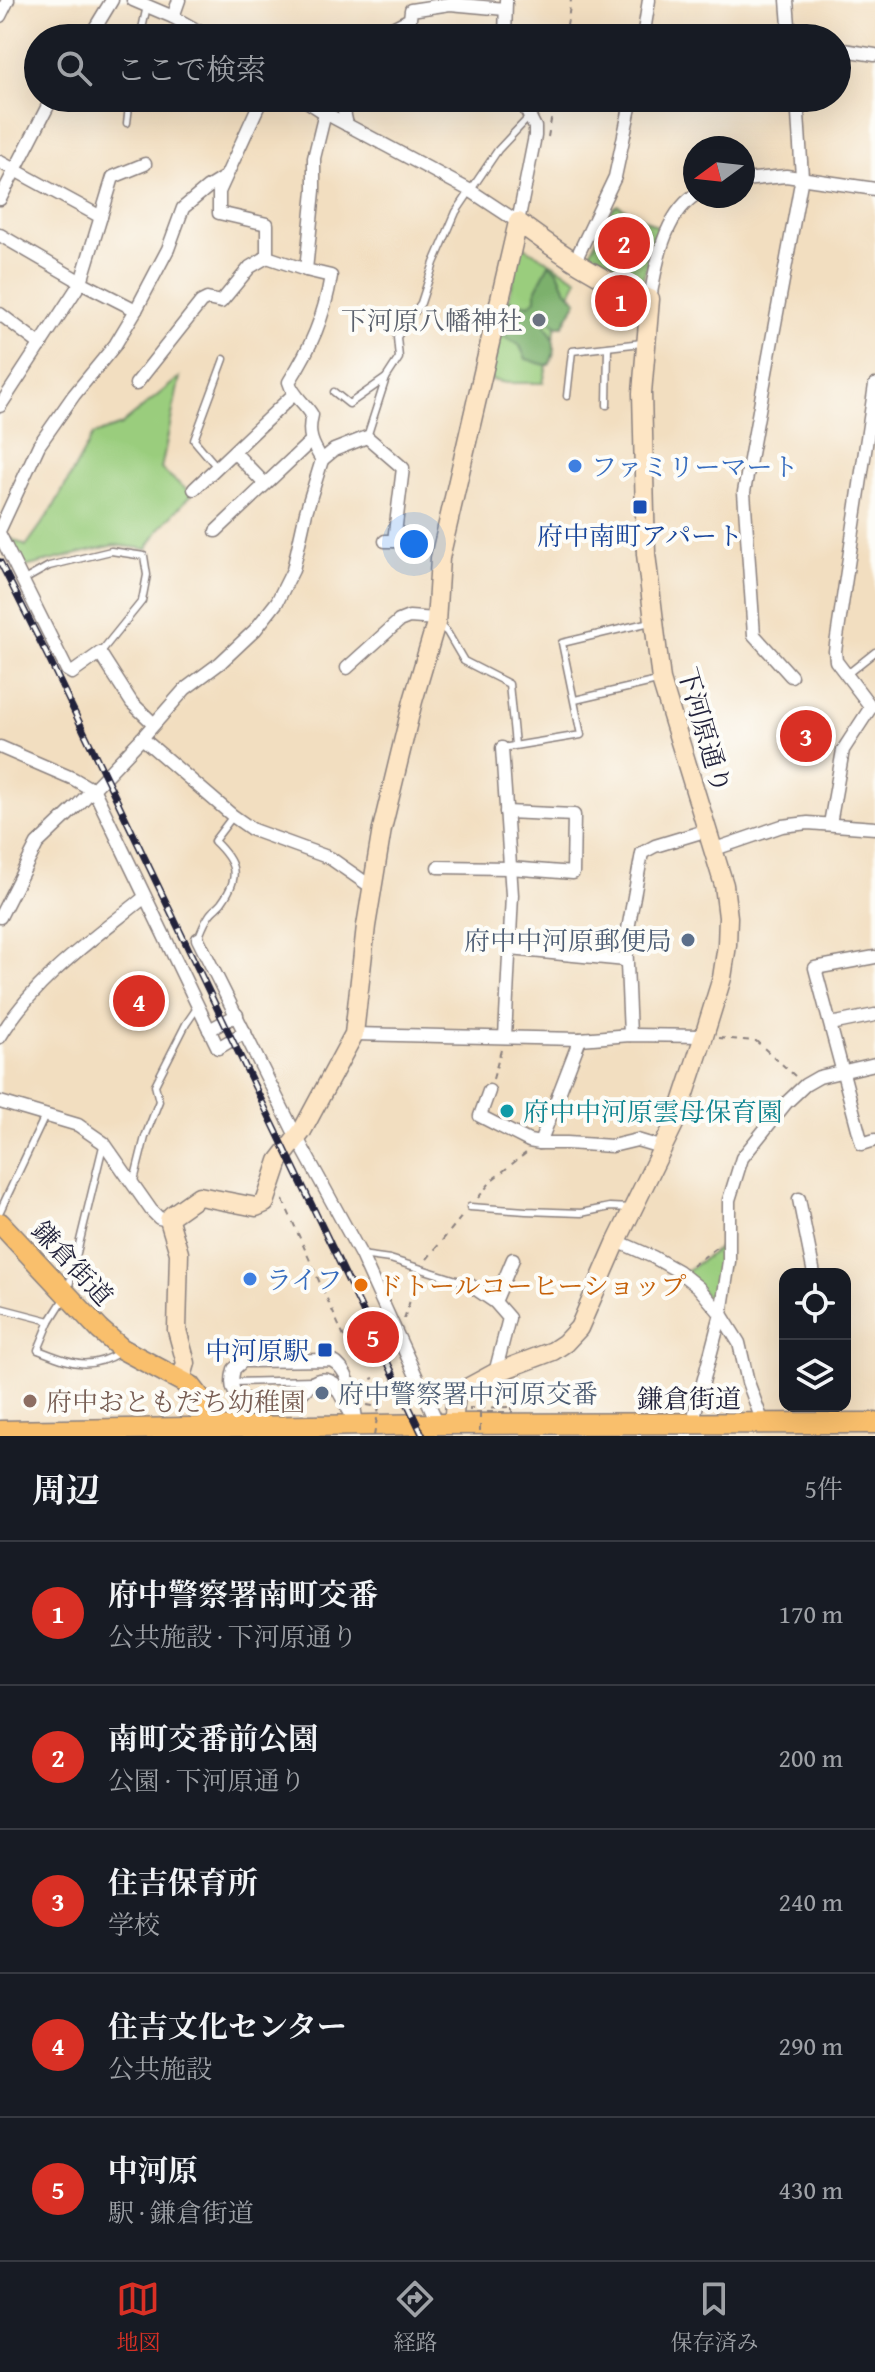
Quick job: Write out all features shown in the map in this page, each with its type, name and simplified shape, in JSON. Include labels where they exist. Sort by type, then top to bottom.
[{"type":"main road","name":"鎌倉街道","points":[[0,1223],[100,1330],[122,1349],[191,1386],[218,1432],[363,1432],[445,1424],[763,1423],[841,1416],[875,1423]]},
{"type":"main road","points":[[0,1431],[218,1432]]},
{"type":"street","points":[[0,16],[8,0]]},
{"type":"street","points":[[97,24],[112,0]]},
{"type":"street","points":[[133,0],[186,24]]},
{"type":"street","points":[[173,17],[179,0]]},
{"type":"street","points":[[645,24],[649,0]]},
{"type":"street","points":[[787,0],[789,24]]},
{"type":"street","points":[[400,24],[410,19],[411,10],[450,4],[506,4],[505,24]]},
{"type":"street","points":[[851,51],[875,55]]},
{"type":"street","points":[[0,199],[45,112]]},
{"type":"street","points":[[257,112],[219,192],[219,213],[267,224],[267,257]]},
{"type":"street","points":[[344,112],[347,125]]},
{"type":"street","points":[[181,1380],[186,1363],[177,1330],[179,1253],[169,1220],[199,1196],[256,1207],[265,1203],[279,1161],[297,1138],[354,1034],[382,829],[436,621],[440,558],[535,136],[535,127],[528,112]]},
{"type":"street","points":[[574,263],[615,177],[629,112]]},
{"type":"street","points":[[791,676],[754,635],[744,492],[802,177],[798,112]]},
{"type":"street","points":[[306,270],[314,158],[325,113],[471,191],[574,263],[614,285],[650,299],[668,233],[683,206]]},
{"type":"street","points":[[0,162],[101,217]]},
{"type":"street","points":[[1,401],[81,282],[113,177],[145,164]]},
{"type":"street","points":[[154,724],[132,703],[100,653],[72,673],[67,670],[0,532],[39,445],[115,345],[136,310],[168,249],[183,208],[225,177]]},
{"type":"street","points":[[755,179],[802,177],[875,189]]},
{"type":"street","points":[[0,235],[136,310]]},
{"type":"street","points":[[136,384],[201,302],[207,299],[221,302],[250,267],[267,257],[331,276],[321,323],[307,354],[289,382],[294,394],[312,415],[310,442],[322,460]]},
{"type":"street","name":"下河原通り","points":[[445,1424],[456,1394],[495,1373],[541,1357],[579,1328],[677,1118],[722,978],[728,917],[724,885],[661,680],[646,554],[642,393],[650,299]]},
{"type":"street","points":[[0,314],[41,345]]},
{"type":"street","points":[[830,824],[843,750],[873,709],[836,661],[835,651],[875,385]]},
{"type":"street","points":[[194,489],[294,394]]},
{"type":"street","points":[[0,917],[37,844],[142,738],[185,689],[220,663],[255,630],[277,602],[293,570],[322,460],[334,450],[367,437],[403,468],[390,541],[414,541]]},
{"type":"street","points":[[216,531],[310,442]]},
{"type":"street","points":[[234,452],[265,484]]},
{"type":"street","points":[[365,670],[352,664],[399,621],[409,617],[436,621]]},
{"type":"street","points":[[142,738],[253,830],[330,858],[373,888]]},
{"type":"street","points":[[505,1037],[512,895],[506,812],[508,746]]},
{"type":"street","points":[[0,747],[92,789],[218,1048],[245,1032]]},
{"type":"street","points":[[438,867],[573,873],[574,815],[506,812]]},
{"type":"street","points":[[715,849],[782,826],[808,823],[875,828]]},
{"type":"street","points":[[630,1035],[626,960],[628,925],[642,853],[708,830]]},
{"type":"street","points":[[0,1037],[24,1003],[61,964],[145,897]]},
{"type":"street","points":[[198,939],[445,1424]]},
{"type":"street","points":[[510,949],[626,960]]},
{"type":"street","points":[[875,957],[815,968],[862,1144],[875,1140]]},
{"type":"street","points":[[209,1030],[237,1015]]},
{"type":"street","points":[[831,1024],[875,1015]]},
{"type":"street","points":[[354,1034],[580,1039],[630,1035],[704,1036]]},
{"type":"street","points":[[540,1143],[580,1039]]},
{"type":"street","points":[[692,1424],[721,1314],[729,1261],[729,1200],[742,1158],[786,1103],[805,1085],[819,1077],[875,1064]]},
{"type":"street","points":[[489,1091],[480,1116],[529,1141],[612,1146],[637,1140],[664,1148]]},
{"type":"street","points":[[0,1102],[78,1125],[104,1143],[151,1210],[159,1218],[169,1220]]},
{"type":"street","points":[[799,1199],[813,1268]]},
{"type":"street","points":[[617,1241],[681,1273],[721,1314],[739,1343],[748,1382],[763,1423]]},
{"type":"street","points":[[495,1302],[513,1259]]},
{"type":"street","points":[[467,1283],[495,1302],[509,1318],[495,1373]]},
{"type":"street","points":[[302,1360],[309,1365],[311,1383]]},
{"type":"street","points":[[331,1360],[343,1369],[363,1432],[334,1383],[328,1380],[311,1383],[301,1395],[289,1400],[246,1401],[236,1395],[232,1382],[234,1369],[243,1361],[331,1360]]},
{"type":"lane","points":[[143,24],[148,5]]},
{"type":"lane","points":[[127,123],[128,112]]},
{"type":"lane","points":[[367,437],[386,378],[399,358],[397,337],[421,303],[456,212],[498,150],[530,116]]},
{"type":"lane","points":[[567,396],[572,351],[646,342]]},
{"type":"lane","points":[[607,405],[608,347]]},
{"type":"lane","points":[[217,467],[194,440],[224,359]]},
{"type":"lane","points":[[334,392],[349,404],[386,378]]},
{"type":"lane","points":[[24,580],[49,566],[111,551],[144,556],[147,575],[142,601],[100,653]]},
{"type":"lane","points":[[436,621],[447,632],[464,661],[509,684],[508,746],[581,735],[562,643],[654,621]]},
{"type":"lane","points":[[846,675],[875,652]]},
{"type":"lane","points":[[575,700],[661,680]]},
{"type":"lane","points":[[198,939],[210,914],[221,905],[234,883],[229,855],[214,841],[233,816]]},
{"type":"lane","points":[[133,1185],[145,1137],[159,1101],[155,1085],[198,1006]]},
{"type":"lane","points":[[0,1211],[45,1116]]},
{"type":"lane","points":[[104,1143],[67,1294],[50,1321],[38,1350],[72,1364],[83,1365],[115,1355],[122,1349]]},
{"type":"lane","points":[[470,1207],[581,1213],[610,1207],[633,1208]]},
{"type":"lane","points":[[361,1255],[390,1259],[467,1283]]},
{"type":"lane","points":[[0,1308],[50,1321]]},
{"type":"lane","points":[[232,1382],[311,1383]]},
{"type":"path","points":[[567,24],[571,0]]},
{"type":"path","points":[[704,1036],[756,1041],[805,1085]]},
{"type":"path","points":[[489,1091],[505,1037]]},
{"type":"path","points":[[681,1273],[729,1239]]},
{"type":"path","points":[[399,1335],[420,1269]]},
{"type":"path","points":[[356,1384],[374,1378]]},
{"type":"path","points":[[363,1432],[379,1407]]},
{"type":"path","points":[[512,1407],[512,1412],[480,1412],[470,1412],[470,1408],[512,1407]]},
{"type":"path","points":[[480,1412],[480,1436]]},
{"type":"green space","points":[[618,205],[658,227],[642,281],[587,259],[613,208]]},
{"type":"green space","points":[[521,245],[578,279],[558,317],[543,383],[490,380]]},
{"type":"green space","points":[[549,264],[558,271],[565,288],[577,301],[563,326],[548,320],[545,325],[554,345],[549,365],[526,359],[519,344],[496,328],[507,300],[529,305],[536,299],[536,289]]},
{"type":"green space","points":[[180,377],[161,469],[192,494],[160,528],[147,549],[114,545],[21,568],[8,537],[26,546],[53,508],[93,435],[121,425]]},
{"type":"green space","points":[[726,1243],[726,1262],[715,1305],[684,1273]]},
{"type":"railway","points":[[0,562],[423,1436]]},
{"type":"place","name":"南町交番前公園","points":[[624,243]]},
{"type":"place","name":"府中警察署南町交番","points":[[621,301]]},
{"type":"place","name":"下河原八幡神社","points":[[539,320]]},
{"type":"place","name":"ファミリーマート","points":[[575,466]]},
{"type":"place","name":"府中南町アパート","points":[[640,507]]},
{"type":"place","name":"住吉保育所","points":[[806,736]]},
{"type":"place","name":"府中中河原郵便局","points":[[688,940]]},
{"type":"place","name":"住吉文化センター","points":[[139,1001]]},
{"type":"place","name":"府中中河原雲母保育園","points":[[507,1111]]},
{"type":"place","name":"ライフ","points":[[250,1279]]},
{"type":"place","name":"ドトールコーヒーショップ","points":[[361,1285]]},
{"type":"place","name":"中河原","points":[[373,1337]]},
{"type":"place","name":"中河原駅","points":[[325,1350]]},
{"type":"place","name":"府中警察署中河原交番","points":[[322,1393]]},
{"type":"place","name":"府中おともだち幼稚園","points":[[30,1401]]}]
